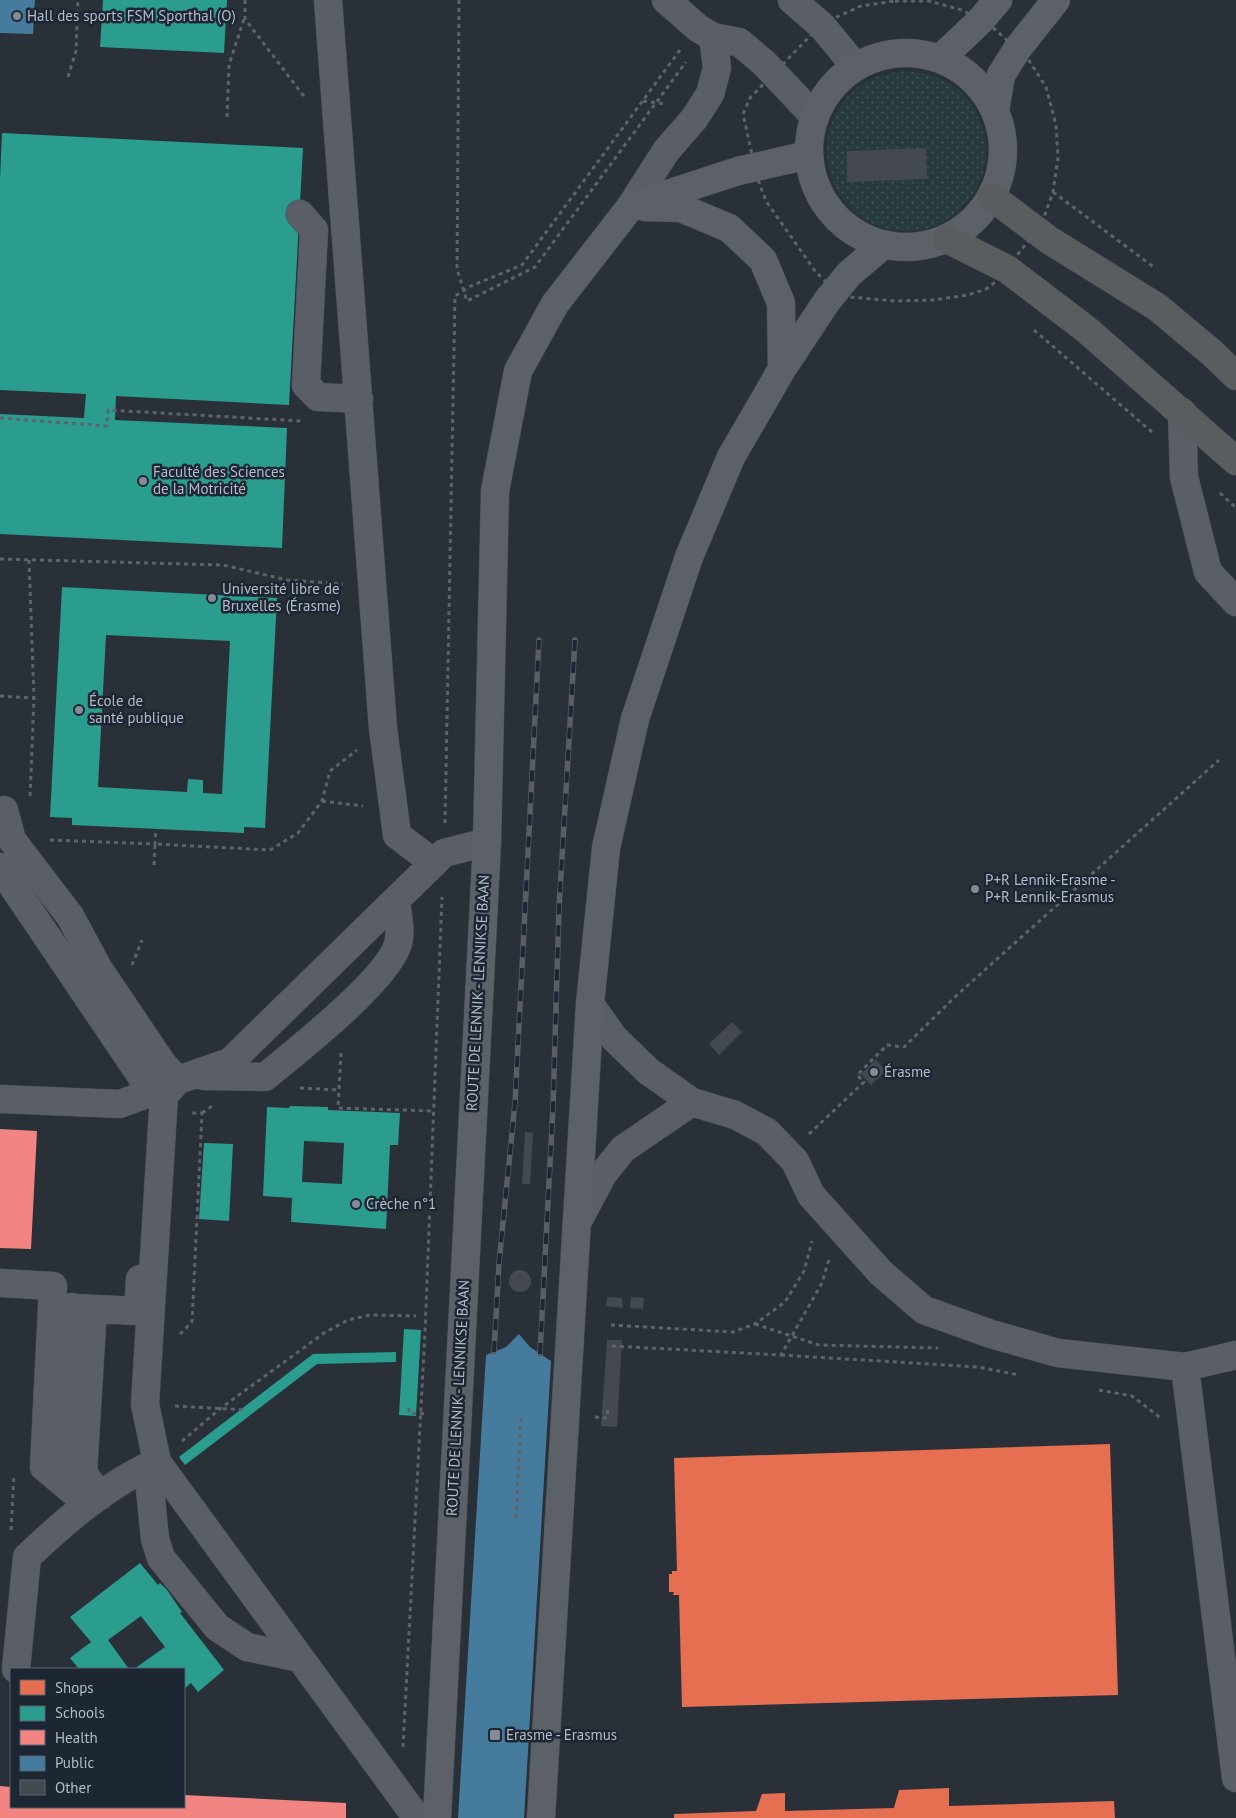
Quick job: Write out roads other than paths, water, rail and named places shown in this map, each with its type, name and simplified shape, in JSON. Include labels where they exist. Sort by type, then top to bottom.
[{"type":"highway","points":[[992,197],[1037,231],[1157,307],[1211,352],[1236,376]]},
{"type":"highway","points":[[947,239],[1007,269],[1087,330],[1236,461]]},
{"type":"main road","points":[[940,59],[981,20],[998,0]]},
{"type":"main road","points":[[996,111],[973,79],[940,59],[919,53],[897,53],[876,57],[855,66],[830,88],[814,116],[808,155],[814,185],[830,212],[853,233],[882,246],[915,248],[947,239],[973,222],[992,197],[1002,169],[1003,140],[996,111],[1001,75],[1018,48],[1056,0]]},
{"type":"main road","points":[[631,206],[754,166],[808,155]]},
{"type":"main road","points":[[631,206],[681,208],[689,211],[729,228],[763,260],[780,304],[782,369]]},
{"type":"main road","name":"ROUTE DE LENNIK - LENNIKSE BAAN","points":[[437,1818],[486,842],[495,491],[518,372],[555,304],[631,206]]},
{"type":"main road","points":[[541,1818],[590,1004],[606,848],[635,719],[689,557],[727,466],[782,369],[827,301],[838,290],[849,274],[882,246]]},
{"type":"street","points":[[328,0],[383,728],[396,835],[439,858]]},
{"type":"street","points":[[666,0],[698,28],[713,37],[739,42],[764,62],[814,116]]},
{"type":"street","points":[[792,0],[822,26],[855,66]]},
{"type":"street","name":"ROUTE DE LENNIK - LENNIKSE BAAN","points":[[631,206],[666,151],[694,119],[710,94],[717,68],[713,37]]},
{"type":"street","points":[[300,214],[314,230],[306,385],[318,397],[359,399]]},
{"type":"street","points":[[1182,412],[1184,476],[1208,572],[1236,602]]},
{"type":"street","points":[[0,813],[4,810],[12,840],[70,916],[98,968],[164,1066],[172,1086],[161,1139],[145,1404],[157,1462],[401,1793],[417,1818]]},
{"type":"street","points":[[0,1099],[120,1104],[172,1086],[230,1062],[439,858],[486,842]]},
{"type":"street","points":[[0,867],[172,1086]]},
{"type":"street","points":[[172,1086],[265,1077],[343,1012],[385,965],[399,940],[396,901]]},
{"type":"street","points":[[590,1004],[614,1038],[648,1071],[692,1102],[735,1115],[767,1132],[795,1161],[811,1195],[881,1273],[924,1310],[991,1334],[1058,1353],[1185,1367],[1236,1355]]},
{"type":"street","points":[[578,1221],[603,1174],[623,1149],[692,1102]]},
{"type":"street","points":[[72,1308],[138,1310],[147,1160],[161,1139]]},
{"type":"street","points":[[0,1283],[52,1286],[72,1308],[83,1473],[94,1500]]},
{"type":"street","points":[[72,1308],[64,1468],[60,1481],[94,1500]]},
{"type":"street","points":[[1185,1367],[1236,1778]]},
{"type":"street","points":[[16,1668],[26,1557],[94,1500],[134,1472],[157,1462]]},
{"type":"street","points":[[157,1462],[150,1489],[156,1538],[161,1558],[217,1627],[247,1647],[300,1658]]},
{"type":"railway","points":[[494,1352],[499,1263],[515,1103],[539,640]]},
{"type":"railway","points":[[540,1354],[553,1107],[559,908],[575,640]]},
{"type":"place","name":"Hall des sports FSM Sporthal (O)","points":[[17,16]]},
{"type":"place","name":"Faculté des Sciences de la Motricité","points":[[143,481]]},
{"type":"place","name":"Université libre de Bruxelles (Érasme)","points":[[212,598]]},
{"type":"place","name":"École de santé publique","points":[[79,710]]},
{"type":"place","name":"P+R Lennik-Erasme - P+R Lennik-Erasmus","points":[[975,889]]},
{"type":"place","name":"Érasme","points":[[874,1072]]},
{"type":"place","name":"Crèche n°1","points":[[356,1204]]},
{"type":"place","name":"Erasme - Erasmus","points":[[495,1735]]}]
